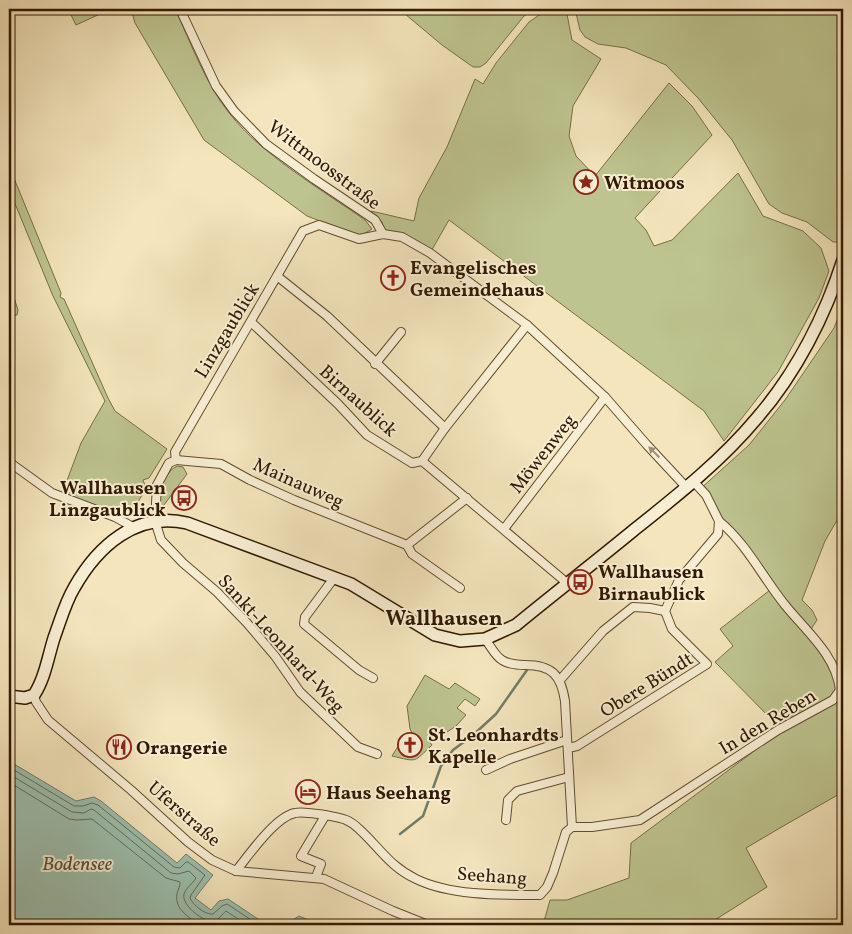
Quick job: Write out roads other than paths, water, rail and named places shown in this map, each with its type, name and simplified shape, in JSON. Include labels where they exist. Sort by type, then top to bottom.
[{"type":"main road","points":[[9,696],[25,698],[34,695],[41,685],[54,637],[73,590],[90,563],[133,527],[155,521],[168,520],[187,523],[351,584],[436,635],[460,641],[485,639],[516,625],[691,485],[758,418],[787,378],[812,336],[833,291],[843,260]]},
{"type":"street","name":"Wittmoosstraße","points":[[180,9],[216,86],[234,111],[266,144],[375,220],[383,234],[402,236],[430,253],[527,325],[605,397],[647,445],[691,485],[706,495],[719,521]]},
{"type":"street","name":"Linzgaublick","points":[[155,521],[157,485],[169,463],[176,460],[175,452],[210,388],[251,322],[303,231],[319,225],[359,240],[383,234]]},
{"type":"street","points":[[277,276],[327,316],[375,364],[445,428]]},
{"type":"street","name":"Birnaublick","points":[[251,322],[338,404],[367,435],[412,463],[422,461],[568,583]]},
{"type":"street","points":[[422,461],[445,428],[527,325]]},
{"type":"street","points":[[375,364],[401,332]]},
{"type":"street","name":"Möwenweg","points":[[504,529],[605,397]]},
{"type":"street","name":"Mainauweg","points":[[176,460],[221,464],[250,480],[294,500],[407,545],[412,554],[460,588]]},
{"type":"street","points":[[9,462],[52,493],[115,517],[133,527]]},
{"type":"street","points":[[407,545],[466,498]]},
{"type":"street","name":"Sankt-Leonhard-Weg","points":[[155,521],[161,540],[247,623],[300,692],[358,747],[377,754]]},
{"type":"street","points":[[560,680],[603,631],[633,607],[665,611],[679,580],[718,534],[719,521]]},
{"type":"street","name":"In den Reben","points":[[572,827],[592,827],[640,820],[778,730],[834,700],[840,690],[839,679],[819,643],[785,605],[732,532],[719,521]]},
{"type":"street","points":[[334,578],[305,617],[304,624],[359,670],[373,678]]},
{"type":"street","name":"Obere Bündt","points":[[568,748],[578,746],[707,664],[672,629],[665,611]]},
{"type":"street","points":[[485,639],[502,660],[516,665],[539,665],[550,670],[560,680],[565,701],[572,827]]},
{"type":"street","name":"Uferstraße","points":[[34,695],[36,702],[48,720],[131,790],[188,842],[212,860],[236,871],[324,879],[393,912],[428,925]]},
{"type":"street","points":[[486,770],[510,759],[567,740]]},
{"type":"street","points":[[506,820],[508,800],[517,791],[570,777]]},
{"type":"street","name":"Seehang","points":[[236,871],[272,827],[294,813],[348,820],[360,829],[392,864],[417,879],[449,889],[500,895],[540,895],[547,887],[566,832],[572,827]]},
{"type":"street","points":[[316,877],[321,864],[302,856],[326,816]]},
{"type":"water","name":"Bodensee","points":[[9,761],[76,801],[94,797],[101,801],[177,863],[186,854],[213,875],[195,898],[211,910],[219,901],[228,899],[267,925],[9,925]]},
{"type":"water","points":[[299,916],[321,925],[285,925]]},
{"type":"waterway","points":[[400,834],[423,816],[441,766],[453,750],[496,714],[527,670]]},
{"type":"place","name":"Witmoos","points":[[586,182]]},
{"type":"place","name":"Evangelisches Gemeindehaus","points":[[393,278]]},
{"type":"place","name":"Wallhausen Linzgaublick","points":[[184,498]]},
{"type":"place","name":"Wallhausen Birnaublick","points":[[580,582]]},
{"type":"place","name":"St. Leonhardts Kapelle","points":[[410,745]]},
{"type":"place","name":"Orangerie","points":[[119,747]]},
{"type":"place","name":"Haus Seehang","points":[[308,792]]},
{"type":"district","name":"Wallhausen","points":[[444,618]]}]
